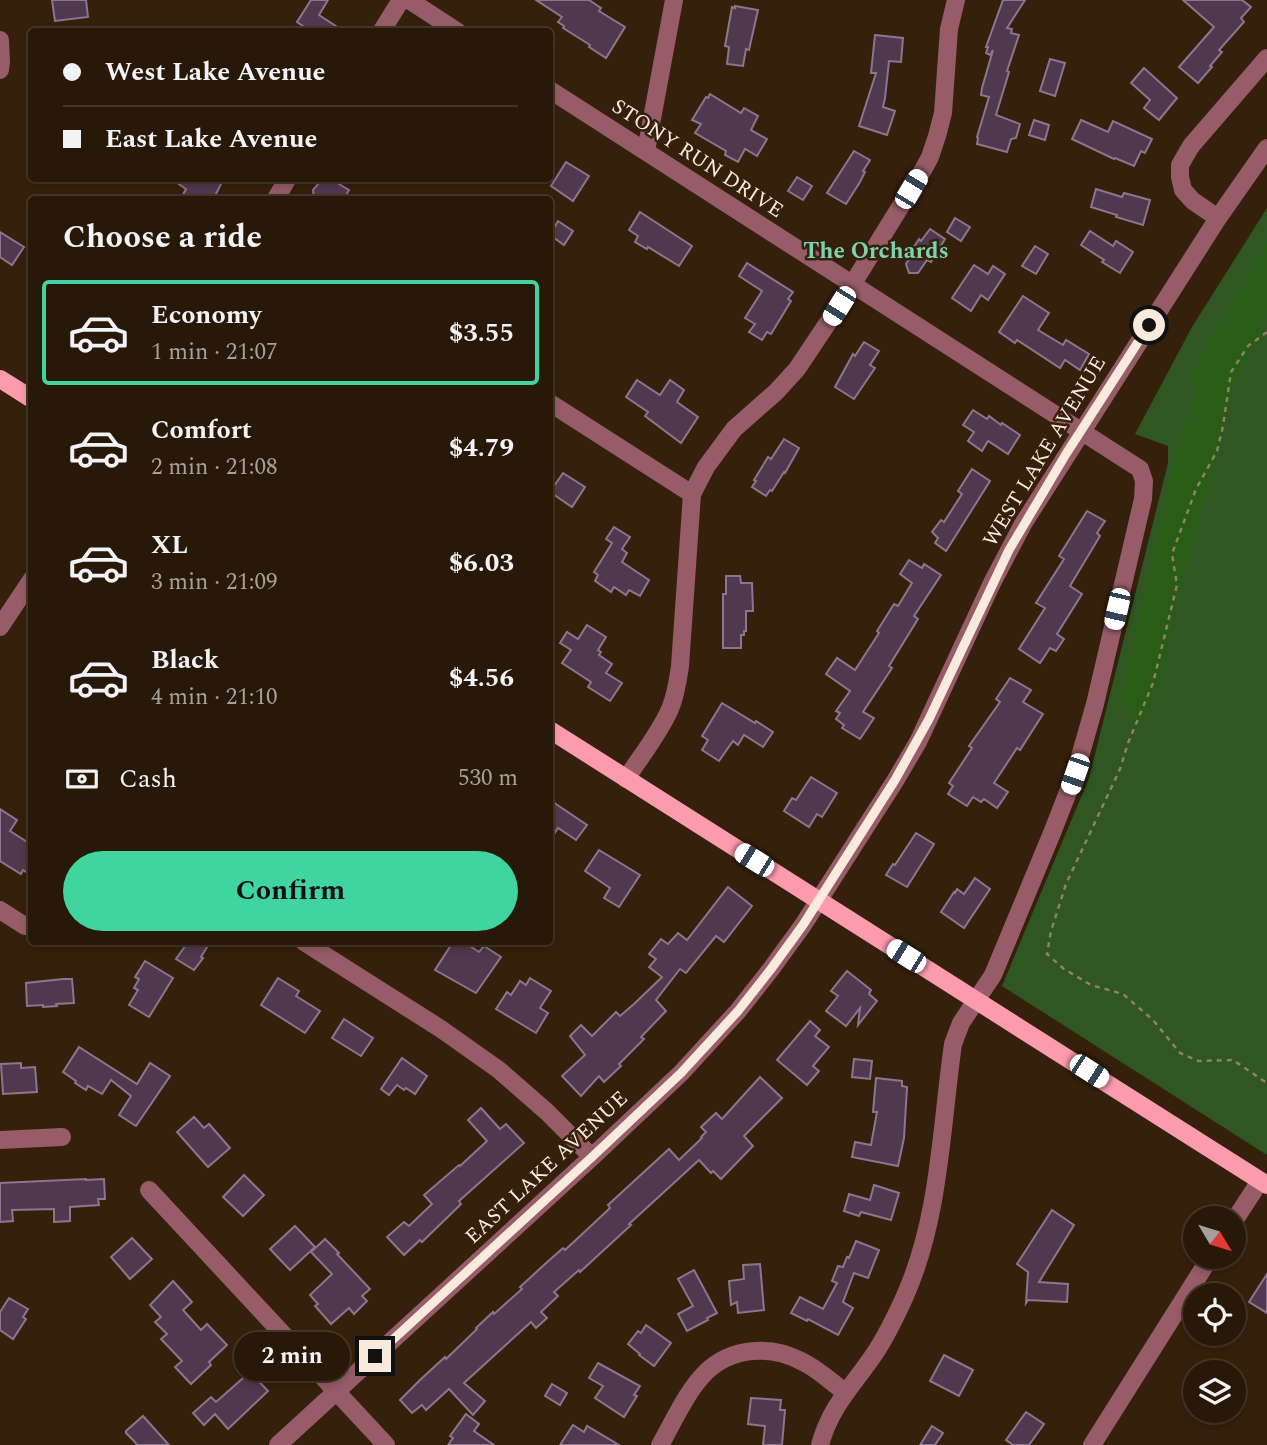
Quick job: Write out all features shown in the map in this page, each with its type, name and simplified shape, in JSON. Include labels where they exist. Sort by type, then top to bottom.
[{"type":"main road","points":[[0,379],[28,396]]},
{"type":"main road","points":[[553,732],[1263,1183]]},
{"type":"street","points":[[384,28],[401,0]]},
{"type":"street","points":[[408,0],[452,28]]},
{"type":"street","points":[[646,151],[674,0]]},
{"type":"street","points":[[626,779],[670,708],[676,688],[692,495],[706,467],[734,429],[776,392],[797,369],[930,157],[943,113],[949,29],[956,0]]},
{"type":"street","points":[[0,40],[0,70]]},
{"type":"street","points":[[1217,218],[1193,201],[1183,190],[1180,165],[1191,146],[1267,58]]},
{"type":"street","name":"STONY RUN DRIVE","points":[[553,92],[1140,469],[1144,481],[1140,512],[1095,704],[1075,774],[993,975],[976,1000]]},
{"type":"street","name":"WEST LAKE AVENUE","points":[[818,900],[918,741],[1009,550],[1081,431],[1217,218],[1267,148]]},
{"type":"street","points":[[553,405],[692,495]]},
{"type":"street","points":[[0,627],[28,585]]},
{"type":"street","name":"EAST LAKE AVENUE","points":[[278,1445],[681,1073],[738,1011],[779,958],[818,900]]},
{"type":"street","points":[[0,910],[25,926]]},
{"type":"street","points":[[309,945],[499,1070],[547,1112],[592,1157]]},
{"type":"street","points":[[820,1445],[832,1413],[875,1354],[907,1292],[920,1254],[936,1190],[953,1044],[961,1024],[976,1000]]},
{"type":"street","points":[[0,1140],[62,1137]]},
{"type":"street","points":[[1245,1206],[1263,1183]]},
{"type":"street","points":[[149,1190],[386,1445]]},
{"type":"street","points":[[1092,1445],[1203,1269]]},
{"type":"street","points":[[660,1445],[690,1392],[707,1371],[727,1358],[746,1352],[766,1350],[803,1361],[845,1392]]},
{"type":"path","points":[[1267,332],[1248,345],[1231,372],[1217,451],[1196,489],[1172,554],[1177,584],[1153,683],[1120,769],[1066,884],[1051,931],[1047,954],[1063,969],[1091,985],[1123,994],[1153,1020],[1180,1053],[1198,1061],[1233,1060],[1267,1083]]},
{"type":"green space","points":[[1267,208],[1267,1155],[1002,986],[1089,778],[1168,463],[1168,446],[1135,434],[1192,327]]},
{"type":"green space","points":[[1267,243],[1267,314],[1234,386],[1158,685],[1140,729],[1121,702],[1176,453],[1198,391],[1188,378]]},
{"type":"building","points":[[52,0],[86,0],[88,17],[55,21]]},
{"type":"building","points":[[311,0],[328,0],[319,15],[339,28],[306,28],[297,22]]},
{"type":"building","points":[[536,0],[589,0],[601,8],[599,11],[625,27],[606,58],[563,28],[558,22],[562,17]]},
{"type":"building","points":[[1003,0],[1025,0],[1007,28],[1012,29],[1011,33],[1019,35],[996,115],[1020,124],[1016,138],[1011,139],[1007,152],[977,144],[989,97],[981,95],[993,50],[990,55],[986,53],[986,47]]},
{"type":"building","points":[[1183,0],[1242,0],[1251,7],[1241,18],[1244,22],[1219,50],[1222,52],[1198,83],[1179,67],[1214,27]]},
{"type":"building","points":[[732,7],[758,10],[743,66],[727,64],[729,47],[725,46]]},
{"type":"building","points":[[875,35],[903,38],[901,62],[889,61],[883,107],[895,111],[887,135],[859,126],[876,73],[871,73]]},
{"type":"building","points":[[1050,59],[1065,63],[1055,96],[1040,91]]},
{"type":"building","points":[[1144,68],[1177,98],[1159,120],[1144,108],[1150,100],[1131,83]]},
{"type":"building","points":[[710,94],[741,113],[744,108],[758,116],[751,130],[767,139],[757,156],[745,149],[738,162],[725,155],[726,151],[695,133],[701,124],[692,120]]},
{"type":"building","points":[[1034,120],[1049,125],[1045,140],[1029,135]]},
{"type":"building","points":[[1081,120],[1108,132],[1113,121],[1152,139],[1145,153],[1141,151],[1134,166],[1072,139]]},
{"type":"building","points":[[854,151],[870,160],[846,204],[827,193]]},
{"type":"building","points":[[566,162],[589,176],[573,201],[551,186]]},
{"type":"building","points":[[797,177],[812,186],[803,200],[788,191]]},
{"type":"building","points":[[176,182],[222,182],[215,196],[182,196],[186,189]]},
{"type":"building","points":[[320,182],[340,182],[339,184],[349,190],[345,196],[314,196],[313,190]]},
{"type":"building","points":[[1096,189],[1122,197],[1124,193],[1150,200],[1143,225],[1091,207]]},
{"type":"building","points":[[640,212],[692,246],[679,266],[635,242],[638,236],[629,230]]},
{"type":"building","points":[[955,218],[970,227],[961,241],[947,232]]},
{"type":"building","points":[[558,221],[573,231],[564,245],[553,237],[553,230]]},
{"type":"building","points":[[930,229],[945,239],[931,262],[927,260],[918,273],[909,273],[906,264],[912,255],[910,253]]},
{"type":"building","points":[[1090,231],[1113,246],[1116,241],[1133,252],[1120,273],[1081,245]]},
{"type":"building","points":[[0,232],[24,247],[12,265],[0,257]]},
{"type":"building","points":[[1035,246],[1048,254],[1036,274],[1022,266]]},
{"type":"building","points":[[747,263],[793,292],[788,299],[791,301],[771,334],[767,332],[762,340],[749,332],[755,324],[745,318],[762,291],[739,276]]},
{"type":"building","points":[[974,265],[988,274],[993,266],[1005,274],[988,300],[981,295],[971,311],[952,298]]},
{"type":"building","points":[[1023,296],[1049,313],[1038,330],[1063,345],[1066,340],[1089,354],[1080,370],[1065,360],[1060,368],[1017,340],[1015,343],[999,332]]},
{"type":"building","points":[[864,342],[879,351],[870,365],[875,368],[854,399],[835,387],[853,354],[855,356]]},
{"type":"building","points":[[637,380],[660,395],[670,380],[684,390],[677,402],[698,417],[681,443],[645,416],[648,412],[626,397]]},
{"type":"building","points":[[973,410],[987,419],[989,416],[1020,435],[1008,454],[988,441],[982,451],[968,441],[974,432],[963,425]]},
{"type":"building","points":[[784,439],[799,448],[785,473],[766,496],[752,487],[756,481],[754,480],[768,457],[771,459]]},
{"type":"building","points":[[972,469],[990,481],[946,551],[935,543],[938,538],[932,532],[941,520],[944,522],[962,494],[958,491]]},
{"type":"building","points":[[563,473],[585,487],[572,507],[553,494],[553,488]]},
{"type":"building","points":[[1087,511],[1105,521],[1097,533],[1100,536],[1070,586],[1082,594],[1057,634],[1064,639],[1056,651],[1050,648],[1040,663],[1019,649],[1045,608],[1036,603],[1064,559],[1059,556]]},
{"type":"building","points":[[614,527],[630,537],[622,549],[627,553],[622,562],[649,580],[640,596],[629,590],[626,595],[614,587],[611,592],[595,581],[598,575],[594,572],[612,543],[606,539]]},
{"type":"building","points":[[909,560],[922,568],[924,564],[941,575],[914,616],[918,619],[889,666],[892,668],[863,712],[874,718],[860,739],[842,728],[844,725],[836,719],[840,713],[836,711],[850,691],[826,674],[837,658],[855,670],[894,604],[898,606],[912,583],[900,574]]},
{"type":"building","points":[[726,576],[740,576],[741,583],[752,583],[753,611],[746,611],[746,631],[741,635],[741,648],[723,648],[723,594],[726,594]]},
{"type":"building","points":[[587,625],[606,637],[598,650],[601,652],[599,655],[612,664],[606,673],[622,683],[610,701],[588,687],[591,682],[562,663],[571,650],[560,643],[567,632],[578,639]]},
{"type":"building","points":[[1010,678],[1031,690],[1023,702],[1043,714],[994,783],[1008,792],[997,808],[984,799],[981,802],[973,797],[967,806],[948,794],[953,786],[949,783],[972,748],[969,746],[1000,702],[996,699]]},
{"type":"building","points":[[722,703],[773,732],[763,747],[744,735],[738,745],[733,741],[719,761],[702,750],[708,740],[702,736]]},
{"type":"building","points":[[811,777],[837,793],[822,817],[817,814],[809,827],[784,811],[792,798],[796,800]]},
{"type":"building","points":[[553,802],[587,825],[576,840],[558,828],[553,836]]},
{"type":"building","points":[[0,809],[17,820],[10,831],[28,842],[28,873],[23,870],[21,874],[0,861]]},
{"type":"building","points":[[916,833],[934,844],[907,887],[886,875]]},
{"type":"building","points":[[599,850],[640,875],[619,907],[604,898],[610,888],[585,871]]},
{"type":"building","points":[[975,878],[990,889],[964,928],[941,912],[957,889],[964,894]]},
{"type":"building","points":[[728,887],[752,906],[724,942],[716,936],[686,973],[680,969],[656,1000],[666,1011],[641,1037],[644,1039],[619,1064],[621,1066],[604,1082],[599,1076],[581,1096],[562,1076],[585,1055],[570,1036],[581,1025],[592,1036],[616,1012],[620,1016],[634,1004],[662,977],[649,967],[656,959],[649,954],[661,939],[668,944],[678,933],[687,940]]},
{"type":"building","points":[[186,945],[208,945],[194,970],[176,959]]},
{"type":"building","points":[[451,945],[468,945],[479,952],[484,946],[501,957],[476,993],[435,970]]},
{"type":"building","points":[[145,961],[173,978],[149,1017],[129,1005],[138,990],[134,988],[139,979],[135,977]]},
{"type":"building","points":[[847,971],[871,990],[869,994],[877,1001],[858,1025],[860,1008],[846,1026],[826,1011],[838,996],[831,991]]},
{"type":"building","points":[[278,978],[299,991],[296,996],[320,1011],[305,1033],[261,1005]]},
{"type":"building","points":[[530,978],[551,991],[540,1008],[548,1013],[536,1033],[496,1009],[507,992],[511,995],[520,981],[526,985]]},
{"type":"building","points":[[72,979],[74,1003],[27,1006],[26,983]]},
{"type":"building","points":[[344,1019],[373,1038],[361,1056],[332,1038]]},
{"type":"building","points":[[810,1021],[820,1030],[815,1036],[829,1047],[813,1066],[819,1071],[807,1085],[777,1060]]},
{"type":"building","points":[[79,1047],[137,1084],[150,1063],[170,1076],[136,1126],[119,1115],[131,1096],[111,1080],[102,1094],[88,1086],[86,1090],[63,1072]]},
{"type":"building","points":[[402,1058],[427,1076],[415,1094],[397,1085],[389,1095],[381,1089]]},
{"type":"building","points":[[854,1059],[872,1061],[870,1079],[852,1077]]},
{"type":"building","points":[[21,1063],[21,1068],[35,1067],[37,1092],[3,1094],[1,1064]]},
{"type":"building","points":[[760,1077],[782,1098],[744,1136],[753,1146],[721,1179],[699,1160],[580,1272],[579,1270],[554,1292],[558,1296],[541,1312],[547,1318],[536,1328],[531,1322],[464,1383],[485,1401],[473,1415],[449,1389],[426,1410],[422,1405],[412,1413],[400,1400],[420,1380],[445,1357],[446,1359],[493,1312],[494,1314],[522,1289],[520,1287],[545,1264],[563,1248],[565,1250],[610,1208],[608,1205],[669,1149],[679,1160],[706,1132],[701,1127],[716,1113],[722,1119]]},
{"type":"building","points":[[876,1078],[902,1081],[902,1086],[907,1087],[904,1138],[898,1166],[852,1157],[855,1142],[871,1145],[877,1112],[873,1112]]},
{"type":"building","points":[[481,1108],[500,1129],[506,1124],[524,1143],[459,1201],[461,1204],[422,1242],[420,1240],[404,1255],[387,1237],[404,1222],[409,1226],[432,1204],[424,1195],[487,1141],[468,1120]]},
{"type":"building","points":[[194,1117],[204,1128],[209,1124],[230,1148],[208,1167],[177,1132]]},
{"type":"building","points":[[244,1175],[264,1195],[243,1216],[223,1197]]},
{"type":"building","points":[[104,1179],[105,1199],[98,1199],[99,1205],[70,1207],[70,1221],[54,1222],[54,1209],[12,1210],[13,1221],[0,1222],[0,1183]]},
{"type":"building","points":[[874,1185],[899,1193],[891,1220],[861,1212],[859,1216],[844,1211],[849,1194],[870,1200]]},
{"type":"building","points":[[1052,1210],[1074,1225],[1039,1282],[1068,1284],[1067,1302],[1028,1300],[1026,1303],[1028,1272],[1017,1264]]},
{"type":"building","points":[[295,1226],[315,1247],[290,1270],[270,1249]]},
{"type":"building","points":[[132,1238],[152,1259],[130,1279],[111,1257]]},
{"type":"building","points":[[325,1239],[370,1289],[362,1296],[367,1301],[354,1314],[349,1308],[331,1324],[315,1306],[318,1304],[310,1295],[332,1274],[311,1252]]},
{"type":"building","points":[[856,1241],[879,1250],[868,1278],[854,1273],[843,1302],[853,1308],[838,1335],[791,1313],[800,1297],[823,1309],[837,1283],[832,1281],[838,1266],[843,1267]]},
{"type":"building","points":[[760,1264],[764,1310],[738,1313],[737,1302],[731,1305],[729,1281],[744,1279],[743,1265]]},
{"type":"building","points":[[694,1270],[717,1313],[687,1331],[678,1314],[693,1306],[678,1279]]},
{"type":"building","points":[[1267,1274],[1267,1313],[1249,1302]]},
{"type":"building","points":[[173,1281],[192,1302],[183,1310],[201,1330],[207,1324],[227,1345],[191,1384],[175,1367],[182,1361],[161,1339],[167,1334],[155,1322],[161,1317],[150,1305]]},
{"type":"building","points":[[9,1298],[28,1309],[23,1317],[26,1319],[13,1339],[0,1330],[0,1312]]},
{"type":"building","points":[[646,1325],[671,1343],[654,1366],[628,1344]]},
{"type":"building","points":[[944,1355],[973,1370],[959,1396],[930,1381]]},
{"type":"building","points":[[598,1363],[640,1386],[624,1417],[595,1398],[603,1386],[589,1378]]},
{"type":"building","points":[[250,1372],[268,1391],[228,1429],[215,1414],[204,1425],[193,1413],[211,1397],[216,1402]]},
{"type":"building","points":[[552,1384],[567,1393],[560,1405],[545,1396]]},
{"type":"building","points":[[751,1398],[781,1400],[780,1410],[785,1410],[782,1445],[763,1445],[765,1426],[748,1424]]},
{"type":"building","points":[[1026,1412],[1044,1424],[1029,1445],[1013,1445],[1006,1440]]},
{"type":"building","points":[[466,1414],[479,1424],[474,1431],[494,1445],[448,1445],[453,1438],[450,1436]]},
{"type":"building","points":[[143,1416],[169,1445],[137,1445],[126,1433]]},
{"type":"building","points":[[573,1425],[584,1432],[587,1426],[619,1445],[560,1445]]},
{"type":"building","points":[[932,1426],[943,1433],[935,1445],[920,1445]]},
{"type":"district","name":"The Orchards","points":[[876,250]]},
{"type":"route","points":[[375,1356],[681,1073],[738,1011],[771,969],[803,925],[918,741],[992,583],[1023,524],[1149,325]]}]
